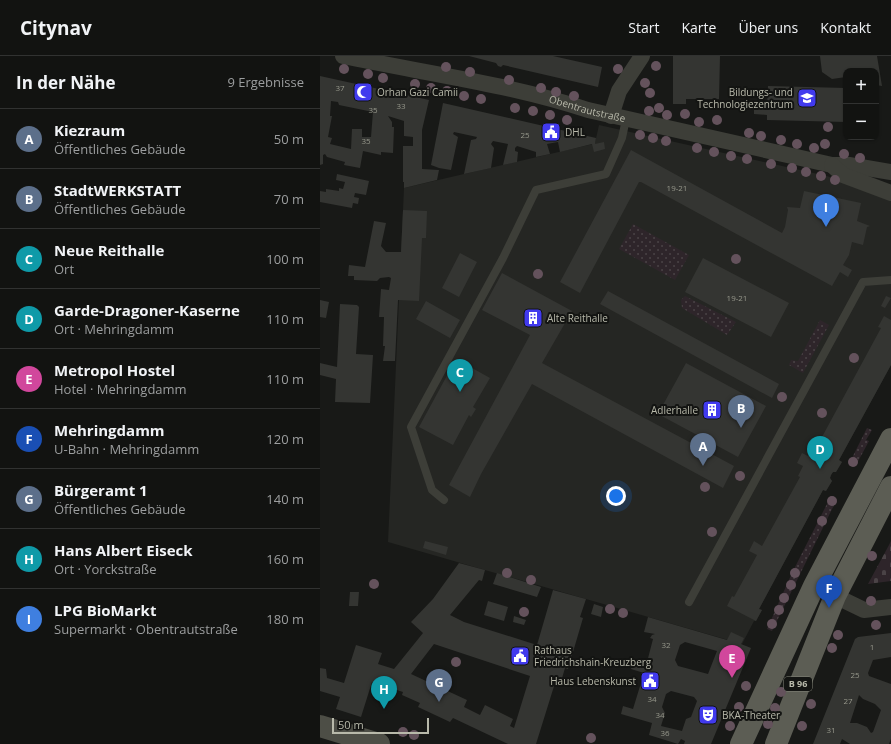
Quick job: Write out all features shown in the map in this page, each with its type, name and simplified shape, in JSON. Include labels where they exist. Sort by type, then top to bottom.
[{"type":"main road","name":"B 96","points":[[741,744],[814,586],[891,439]]},
{"type":"main road","name":"B 96","points":[[776,744],[835,596],[891,487]]},
{"type":"main road","points":[[320,726],[379,744]]},
{"type":"street","name":"Obentrautstraße","points":[[343,56],[523,93],[619,118],[832,165],[849,165],[891,172]]},
{"type":"street","points":[[619,118],[619,91],[642,56]]},
{"type":"street","name":"Obentrautstraße","points":[[832,165],[843,175],[891,193]]},
{"type":"street","points":[[835,596],[864,610],[891,607]]},
{"type":"lane","points":[[444,500],[432,490],[411,427],[504,258],[536,190],[606,174],[622,138],[619,118]]},
{"type":"lane","points":[[689,602],[863,282],[891,280]]},
{"type":"shaded area","points":[[599,125],[827,176],[891,200],[891,365],[839,460],[842,462],[836,472],[833,472],[831,475],[830,478],[832,481],[826,491],[823,490],[759,609],[762,610],[756,621],[754,621],[742,644],[388,542],[404,188],[593,144],[595,143]]},
{"type":"green space","points":[[633,224],[689,255],[675,280],[619,249]]},
{"type":"green space","points":[[685,296],[736,322],[727,335],[682,308],[681,300]]},
{"type":"green space","points":[[820,320],[829,325],[803,373],[789,365],[791,360],[798,361]]},
{"type":"green space","points":[[867,428],[872,430],[866,440],[869,441],[855,467],[849,464]]},
{"type":"green space","points":[[831,496],[837,499],[772,631],[767,629],[792,573]]},
{"type":"green space","points":[[891,541],[891,581],[868,584],[889,545]]},
{"type":"building","points":[[469,56],[553,56],[602,67],[598,87],[503,65],[501,67],[496,63]]},
{"type":"building","points":[[673,56],[720,56],[719,99],[686,99],[686,104],[673,104]]},
{"type":"building","points":[[820,56],[877,56],[879,68],[843,68],[843,77],[832,79],[822,72]]},
{"type":"building","points":[[879,68],[882,86],[879,86]]},
{"type":"building","points":[[320,76],[429,100],[422,130],[422,169],[439,170],[437,180],[404,188],[403,146],[413,146],[413,137],[404,136],[404,121],[388,116],[392,122],[392,127],[394,127],[393,153],[381,152],[381,155],[363,151],[360,168],[344,165],[345,162],[327,157],[325,154],[323,155],[323,164],[320,165]],"holes":[[[331,101],[338,102],[339,105],[373,112],[371,137],[362,137],[362,129],[352,129],[351,149],[330,144],[332,138],[328,137],[332,116],[330,116]]]},
{"type":"building","name":"Bildungs- und Technologiezentrum","points":[[768,86],[843,88],[843,122],[767,120],[767,115],[754,114],[754,109],[767,109]]},
{"type":"building","points":[[443,103],[596,138],[595,144],[604,142],[605,149],[594,152],[592,144],[560,152],[558,142],[547,144],[550,154],[536,157],[536,152],[517,146],[515,151],[518,152],[517,162],[503,165],[508,144],[493,141],[491,144],[494,148],[491,168],[464,174],[471,140],[476,139],[477,137],[454,132],[453,134],[458,137],[451,170],[439,168],[431,165]]},
{"type":"building","points":[[631,150],[782,233],[785,227],[788,210],[787,207],[800,208],[804,191],[861,203],[857,221],[870,226],[867,227],[863,245],[852,242],[849,255],[843,265],[852,270],[848,277],[840,272],[832,286],[639,182],[580,293],[560,282]]},
{"type":"building","points":[[337,174],[369,181],[366,195],[355,193],[354,197],[359,198],[358,204],[353,203],[352,208],[320,202],[320,191],[326,192],[326,189],[339,191],[339,188],[343,189],[345,182],[336,180]]},
{"type":"building","points":[[403,210],[427,211],[426,238],[422,238],[419,301],[398,300],[395,361],[383,361],[385,346],[383,346],[384,317],[379,317],[381,289],[389,290],[391,278],[380,278],[377,281],[354,280],[354,276],[348,276],[349,265],[365,267],[374,221],[386,223],[381,246],[386,252],[401,252]]},
{"type":"building","points":[[460,253],[477,262],[459,297],[442,288]]},
{"type":"building","points":[[703,258],[789,303],[771,337],[685,292]]},
{"type":"building","points":[[502,273],[572,311],[542,363],[734,466],[723,488],[532,384],[481,474],[470,497],[449,485],[530,335],[482,310]]},
{"type":"building","points":[[608,291],[779,384],[772,398],[600,304]]},
{"type":"building","points":[[886,296],[891,298],[885,308],[881,306]]},
{"type":"building","points":[[320,300],[329,302],[326,318],[320,317]]},
{"type":"building","points":[[426,301],[460,320],[450,338],[416,319]]},
{"type":"building","points":[[340,304],[357,305],[359,307],[356,354],[373,355],[370,403],[335,402],[336,379],[320,375],[320,363],[337,367]]},
{"type":"building","points":[[884,316],[891,320],[891,365],[839,460],[842,462],[836,472],[833,472],[831,475],[830,478],[832,481],[826,491],[823,490],[759,609],[762,610],[756,621],[727,606],[732,596],[734,597],[757,555],[749,551],[754,541],[762,546],[800,477],[798,476],[803,466],[797,463],[802,453],[808,456],[814,447],[816,448],[881,328],[878,327]]},
{"type":"building","points":[[456,359],[490,378],[473,407],[476,409],[471,417],[469,415],[453,445],[419,427]]},
{"type":"building","name":"Adlerhalle","points":[[686,363],[766,406],[738,457],[658,414]]},
{"type":"building","points":[[425,541],[448,547],[446,555],[423,548]]},
{"type":"building","name":"Rathaus Friedrichshain-Kreuzberg","points":[[459,563],[485,570],[482,581],[479,580],[450,615],[464,622],[537,645],[553,590],[586,599],[580,617],[583,618],[568,669],[565,668],[560,685],[555,683],[536,744],[508,744],[453,718],[450,722],[418,707],[420,703],[402,695],[403,692],[372,682],[361,717],[336,709],[340,697],[320,691],[320,668],[326,669],[327,678],[344,683],[356,645],[382,653],[378,664],[394,669],[423,633],[411,622],[433,599]],"holes":[[[434,644],[530,676],[514,728],[510,726],[513,719],[485,705],[480,715],[464,707],[467,700],[411,674]]]},
{"type":"building","points":[[497,573],[541,587],[537,597],[493,584]]},
{"type":"building","points":[[350,592],[359,592],[358,606],[349,606]]},
{"type":"building","points":[[488,601],[508,607],[504,621],[484,615]]},
{"type":"building","points":[[594,604],[603,607],[601,617],[591,614]]},
{"type":"building","points":[[514,616],[526,620],[524,625],[513,622]]},
{"type":"building","points":[[648,617],[727,640],[731,632],[744,638],[741,644],[751,648],[711,744],[684,744],[685,741],[681,739],[678,744],[649,735],[652,723],[621,714],[623,706],[633,709],[644,673],[631,669],[633,662],[646,666],[653,639],[650,638],[655,634],[644,632]],"holes":[[[685,642],[717,651],[708,674],[678,666],[675,660],[680,645]],[[671,691],[694,697],[697,701],[691,717],[686,719],[682,731],[661,726],[665,713],[662,707],[666,694]]]},
{"type":"building","points":[[891,633],[891,657],[873,660],[868,673],[869,676],[891,684],[891,739],[889,744],[850,744],[842,739],[840,744],[813,744],[855,639],[858,637]],"holes":[[[859,695],[863,699],[875,704],[881,710],[873,732],[871,733],[867,727],[857,723],[850,723]]]},
{"type":"place","name":"Orhan Gazi Camii","points":[[363,92]]},
{"type":"place","name":"Bildungs- und Technologiezentrum","points":[[807,98]]},
{"type":"place","name":"DHL","points":[[551,132]]},
{"type":"place","name":"LPG BioMarkt","points":[[826,227]]},
{"type":"place","name":"Alte Reithalle","points":[[533,318]]},
{"type":"place","name":"Neue Reithalle","points":[[460,392]]},
{"type":"place","name":"Adlerhalle","points":[[712,410]]},
{"type":"place","name":"StadtWERKSTATT","points":[[741,428]]},
{"type":"place","name":"Kiezraum","points":[[703,466]]},
{"type":"place","name":"Garde-Dragoner-Kaserne","points":[[820,469]]},
{"type":"place","name":"Mehringdamm","points":[[829,608]]},
{"type":"place","name":"Rathaus Friedrichshain-Kreuzberg","points":[[520,656]]},
{"type":"place","name":"Metropol Hostel","points":[[732,678]]},
{"type":"place","name":"Haus Lebenskunst","points":[[650,681]]},
{"type":"place","name":"Bürgeramt 1","points":[[439,702]]},
{"type":"place","name":"Hans Albert Eiseck","points":[[384,709]]},
{"type":"place","name":"BKA-Theater","points":[[708,715]]}]
